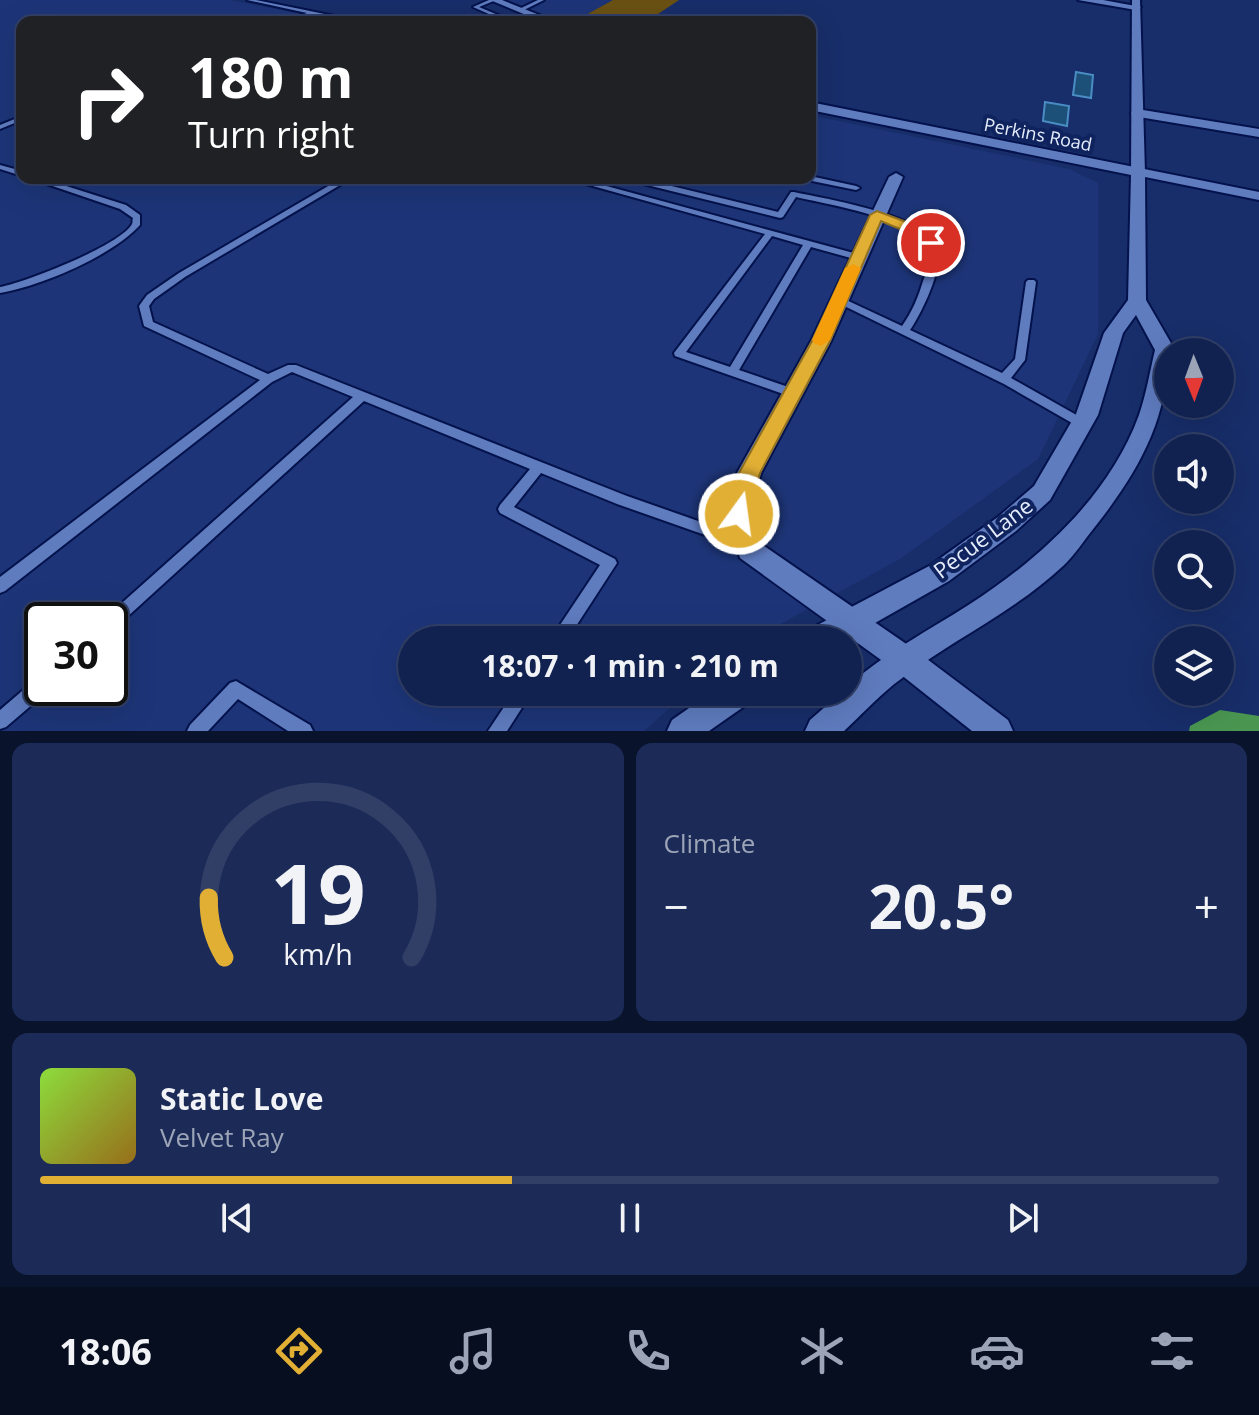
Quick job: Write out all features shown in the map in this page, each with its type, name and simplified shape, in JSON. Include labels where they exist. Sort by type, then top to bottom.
[{"type":"main road","points":[[494,0],[536,16]]},
{"type":"main road","points":[[1082,0],[1136,3]]},
{"type":"main road","points":[[1110,0],[1136,3]]},
{"type":"main road","points":[[821,731],[884,674],[982,612],[1055,557],[1109,491],[1134,452],[1150,414],[1165,350],[1137,300],[1136,3]]},
{"type":"main road","name":"Perkins Road","points":[[816,107],[1259,196]]},
{"type":"main road","points":[[1137,113],[1259,133]]},
{"type":"main road","points":[[896,177],[793,393],[749,473],[739,514],[749,550],[905,660],[997,731]]},
{"type":"main road","name":"Pecue Lane","points":[[844,626],[940,573],[1007,524],[1042,493],[1083,424],[1114,333],[1137,300]]},
{"type":"main road","points":[[683,731],[718,706]]},
{"type":"lane","points":[[249,0],[330,16]]},
{"type":"lane","points":[[278,6],[287,0]]},
{"type":"lane","points":[[494,0],[475,7],[497,16]]},
{"type":"lane","points":[[517,9],[532,0]]},
{"type":"lane","points":[[517,9],[542,0]]},
{"type":"lane","points":[[301,16],[312,12]]},
{"type":"lane","points":[[816,180],[856,188]]},
{"type":"lane","points":[[0,290],[28,285],[122,239],[136,225],[137,217],[123,207],[52,184]]},
{"type":"lane","points":[[268,379],[148,324],[144,306],[150,297],[182,275],[338,184]]},
{"type":"lane","points":[[591,184],[858,257]]},
{"type":"lane","points":[[654,184],[780,215],[802,184]]},
{"type":"lane","points":[[794,194],[877,215],[912,229],[931,243],[936,257],[920,312],[904,331]]},
{"type":"lane","points":[[771,232],[679,353],[793,393]]},
{"type":"lane","points":[[732,372],[809,243]]},
{"type":"lane","points":[[1003,379],[1020,360],[1031,282]]},
{"type":"lane","points":[[839,300],[1003,379],[1083,424]]},
{"type":"lane","points":[[0,586],[268,379],[292,368],[622,500],[713,532],[749,550]]},
{"type":"lane","points":[[128,607],[362,396]]},
{"type":"lane","points":[[539,467],[505,509],[610,563],[567,626]]},
{"type":"lane","points":[[196,731],[236,689],[304,731]]},
{"type":"lane","points":[[0,721],[24,700]]},
{"type":"lane","points":[[497,731],[514,706]]},
{"type":"shaded area","points":[[0,0],[229,0],[312,16],[16,16],[16,184],[816,184],[816,116],[1069,169],[1098,183],[1098,334],[1038,459],[900,559],[777,626],[398,626],[398,706],[672,706],[644,731],[0,731]]},
{"type":"shaded area","points":[[500,0],[613,0],[584,16],[542,16]]},
{"type":"shaded area","points":[[613,0],[679,0],[655,16],[584,16]]},
{"type":"shaded area","points":[[1220,710],[1259,716],[1259,731],[1189,731],[1190,726]]},
{"type":"building","points":[[1076,72],[1093,75],[1091,98],[1073,95]]},
{"type":"building","points":[[1045,102],[1069,106],[1067,126],[1043,121]]},
{"type":"slow traffic","points":[[821,340],[853,268]]},
{"type":"route","points":[[739,514],[749,473],[821,341],[877,215],[912,229],[931,243]]}]
